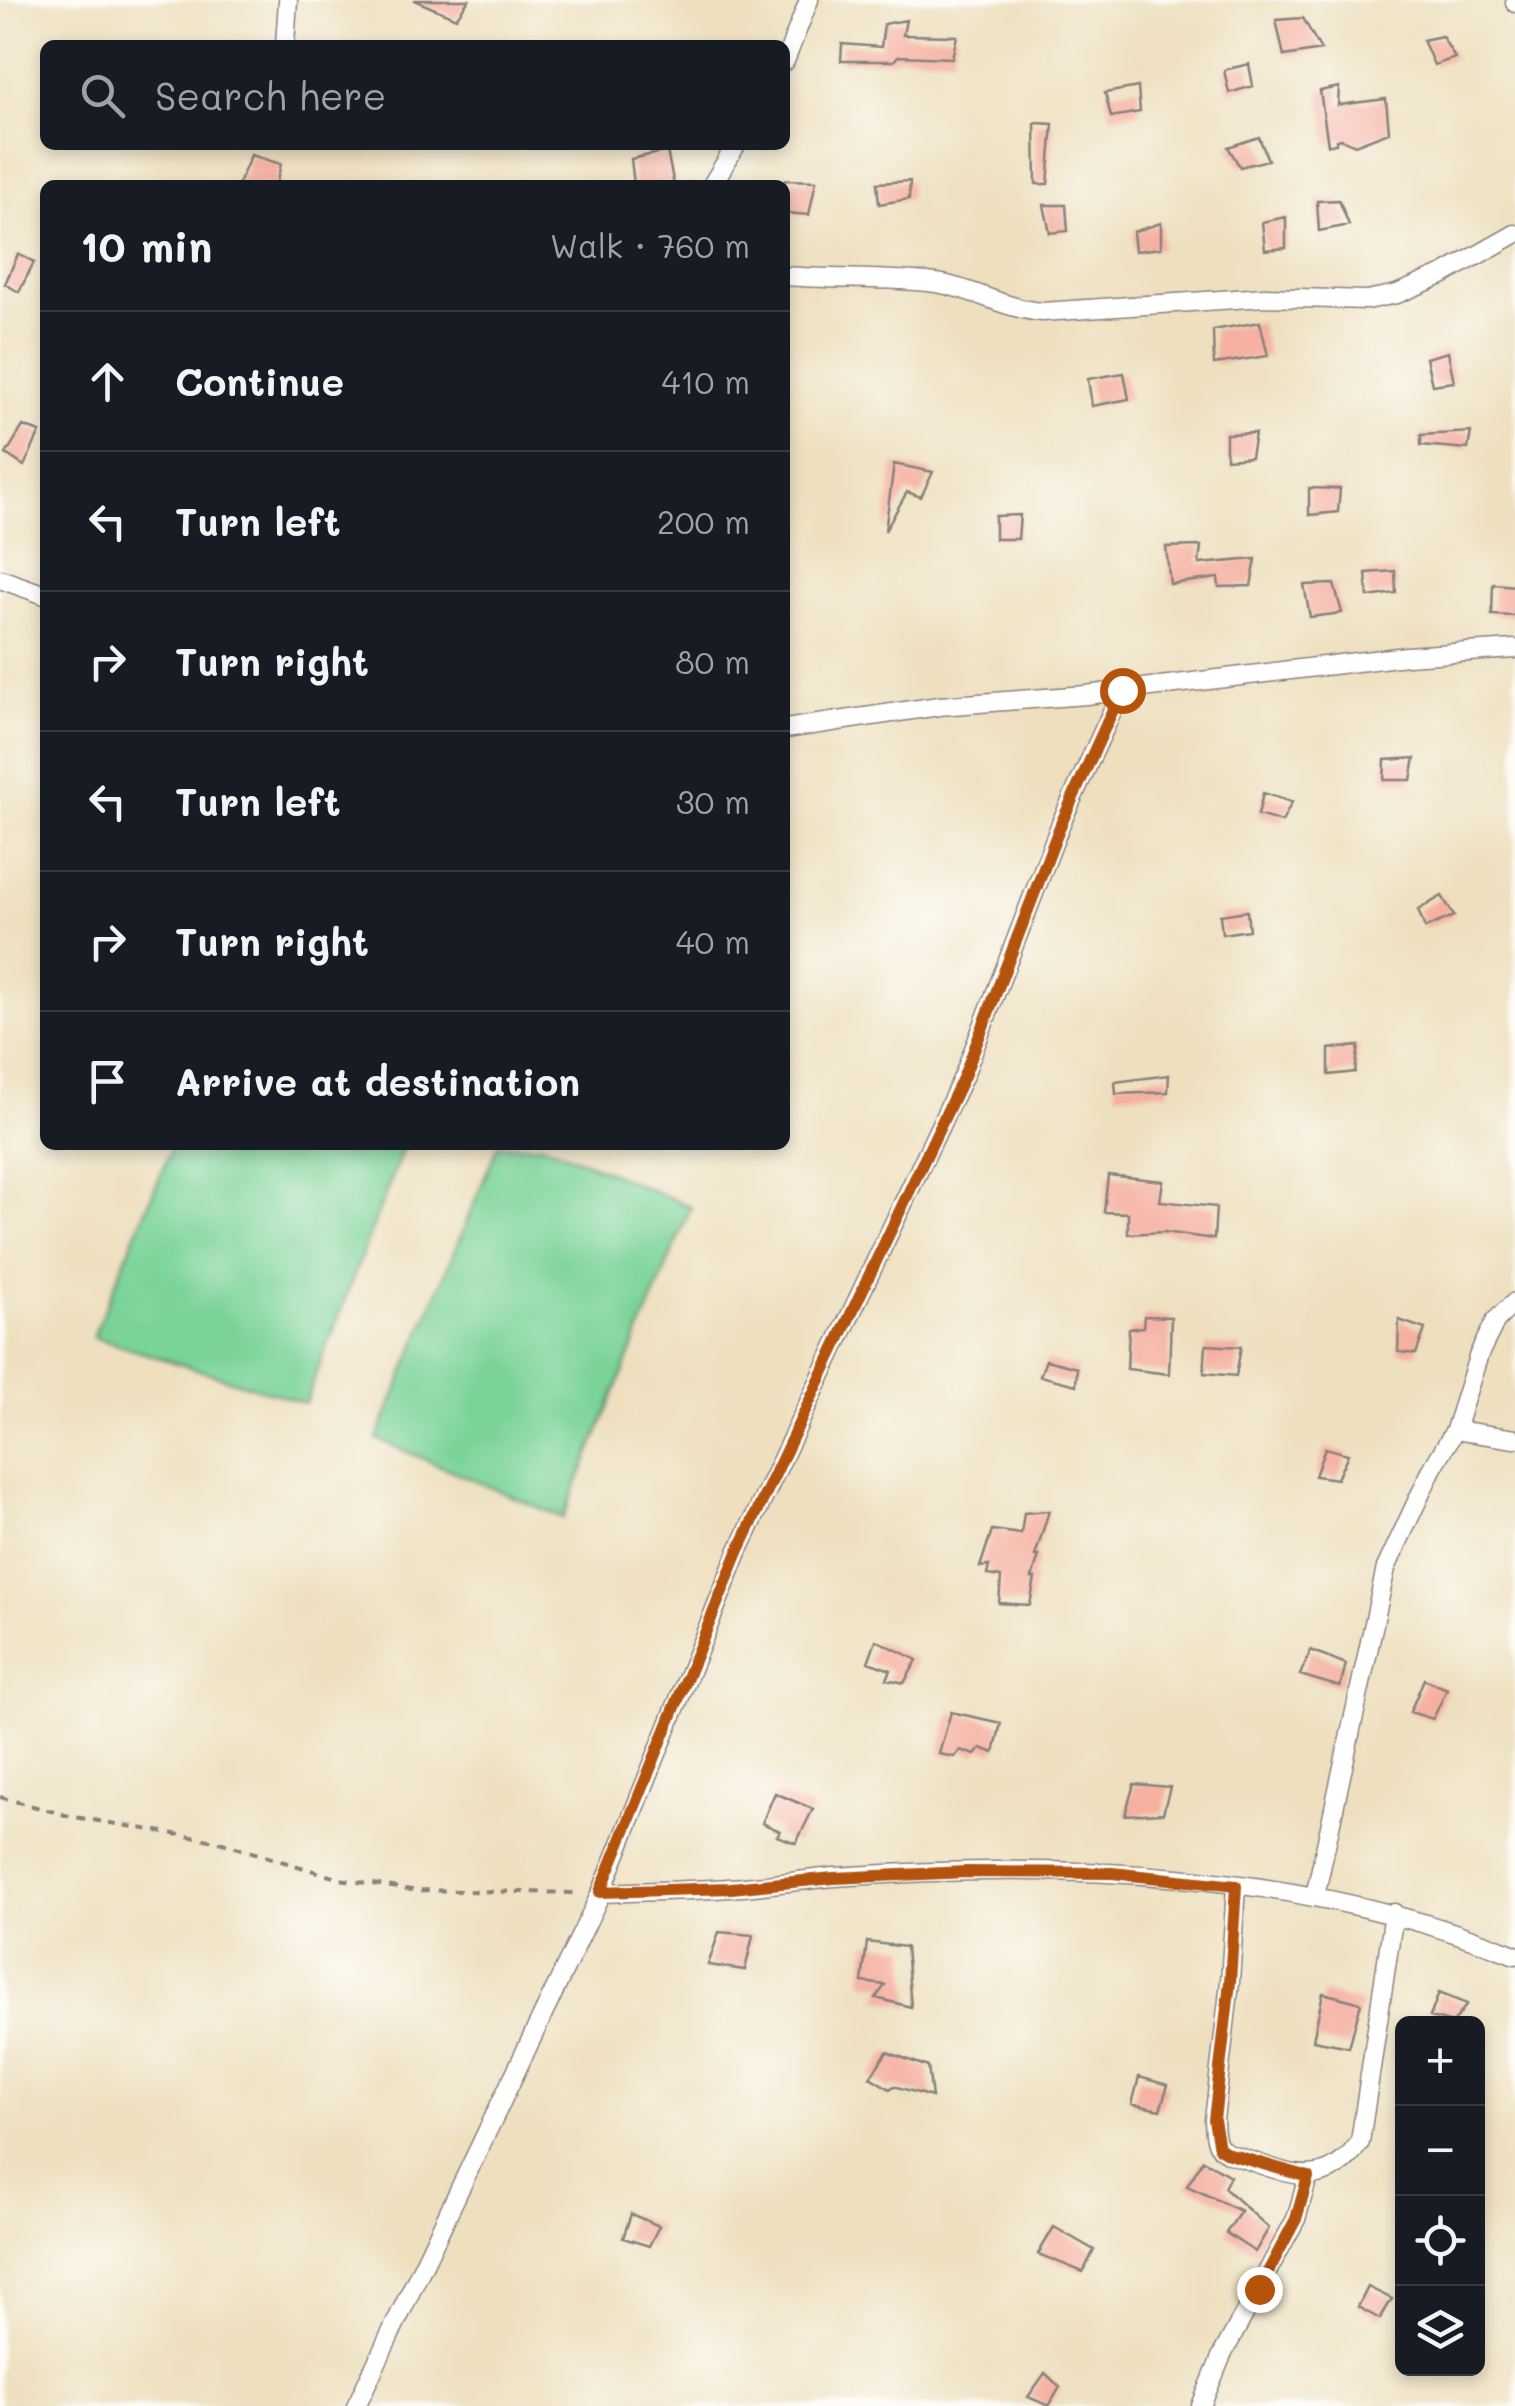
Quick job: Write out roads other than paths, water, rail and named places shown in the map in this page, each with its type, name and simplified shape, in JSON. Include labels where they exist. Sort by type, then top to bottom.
[{"type":"street","points":[[285,40],[288,0]]},
{"type":"street","points":[[790,48],[809,0]]},
{"type":"street","points":[[715,180],[733,150]]},
{"type":"street","points":[[790,276],[937,284],[976,292],[1018,310],[1042,312],[1266,297],[1367,300],[1396,294],[1444,274],[1515,234]]},
{"type":"street","points":[[0,579],[40,593]]},
{"type":"street","points":[[790,728],[940,706],[1122,690],[1406,656],[1515,649]]},
{"type":"street","points":[[356,2406],[600,1892],[738,1552],[964,1076],[1061,824],[1122,690]]},
{"type":"street","points":[[1315,1896],[1386,1568],[1418,1496],[1455,1430],[1479,1354],[1496,1320],[1515,1302]]},
{"type":"street","points":[[1455,1430],[1515,1438]]},
{"type":"street","points":[[600,1892],[731,1888],[966,1872],[1112,1873],[1315,1896],[1394,1913],[1464,1934],[1515,1955]]},
{"type":"street","points":[[1236,1886],[1215,2138],[1219,2148],[1229,2154],[1308,2177],[1324,2175],[1346,2162],[1360,2142],[1394,1913]]},
{"type":"street","points":[[1201,2406],[1222,2356],[1296,2219],[1308,2177]]}]
